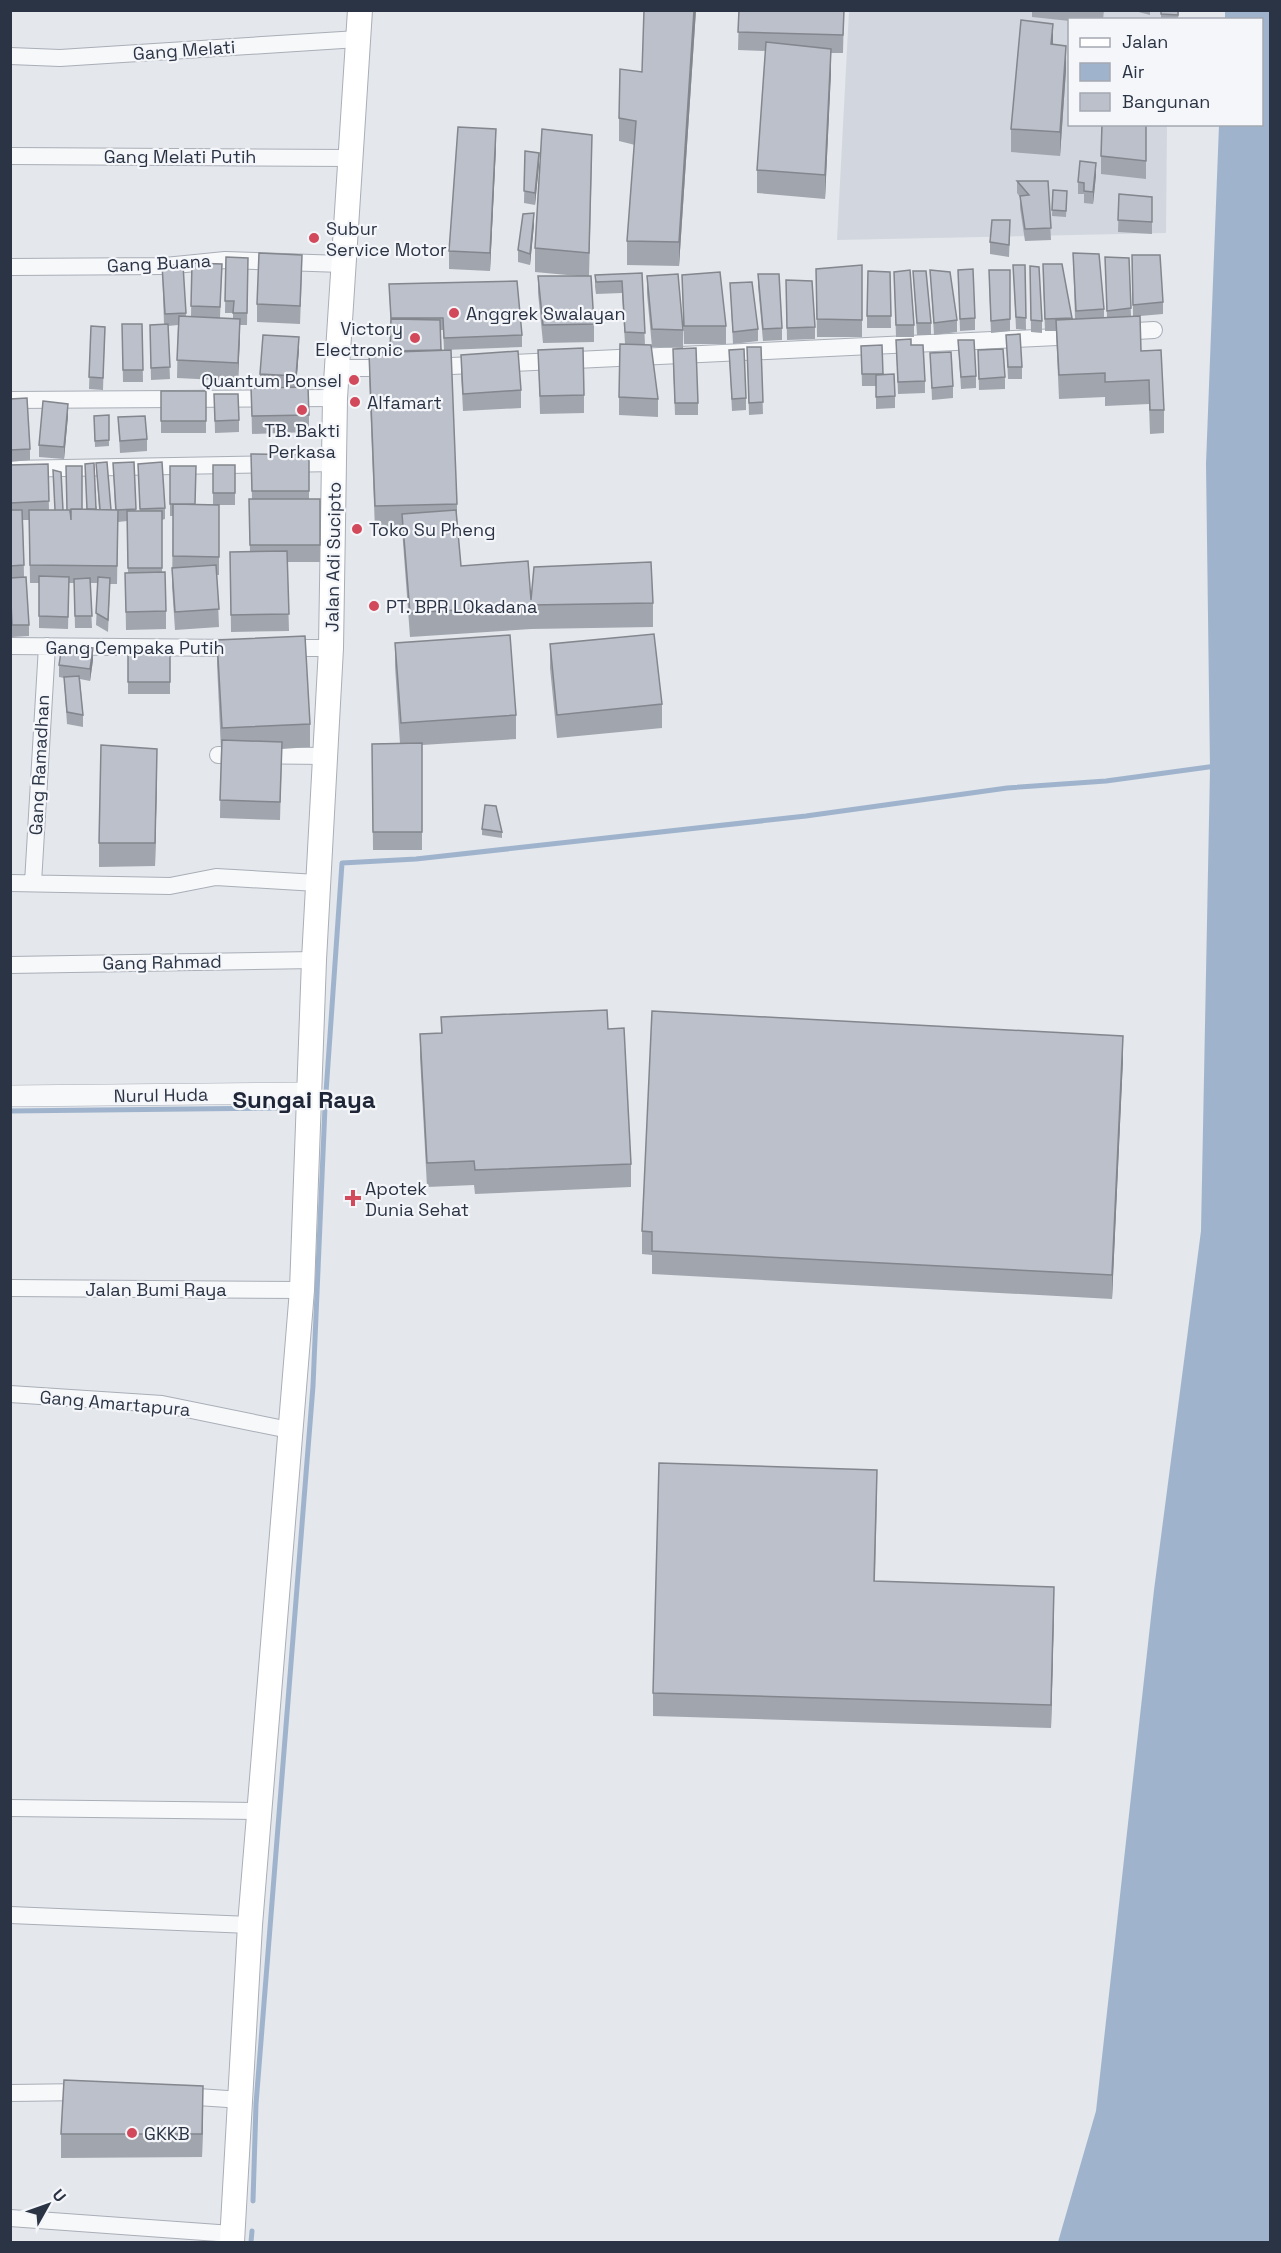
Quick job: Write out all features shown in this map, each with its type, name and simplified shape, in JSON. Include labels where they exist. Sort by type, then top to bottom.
[{"type":"main road","name":"Jalan Adi Sucipto","points":[[232,2238],[242,2100],[250,1925],[302,1290],[317,883],[331,648],[335,398],[360,10]]},
{"type":"street","name":"Gang Melati","points":[[10,56],[60,58],[358,39]]},
{"type":"street","name":"Gang Melati Putih","points":[[10,156],[349,158]]},
{"type":"street","name":"Gang Buana","points":[[10,267],[165,266],[225,260],[342,264]]},
{"type":"street","points":[[337,368],[446,367],[784,348],[956,344],[1154,330]]},
{"type":"street","points":[[10,400],[335,398]]},
{"type":"street","points":[[10,469],[335,463]]},
{"type":"street","name":"Gang Cempaka Putih","points":[[10,646],[248,648]]},
{"type":"street","name":"Gang Ramadhan","points":[[33,883],[47,646]]},
{"type":"street","points":[[272,648],[331,648]]},
{"type":"street","points":[[218,755],[325,756]]},
{"type":"street","points":[[10,883],[170,886],[216,877],[317,883]]},
{"type":"street","name":"Gang Rahmad","points":[[10,965],[314,960]]},
{"type":"street","name":"Nurul Huda","points":[[10,1096],[311,1094]]},
{"type":"street","name":"Jalan Bumi Raya","points":[[10,1288],[302,1290]]},
{"type":"street","name":"Gang Amartapura","points":[[10,1395],[162,1404],[289,1430]]},
{"type":"street","points":[[10,1808],[260,1811]]},
{"type":"street","points":[[10,1915],[250,1925]]},
{"type":"street","points":[[10,2093],[98,2092]]},
{"type":"street","points":[[168,2095],[242,2100]]},
{"type":"street","points":[[10,2218],[232,2238]]},
{"type":"shaded area","points":[[849,11],[1168,11],[1167,18],[1068,18],[1068,126],[1167,126],[1166,233],[837,240]]},
{"type":"water","points":[[1225,11],[1270,11],[1270,2242],[1058,2242],[1096,2111],[1154,1590],[1201,1231],[1210,768],[1206,464],[1219,126],[1263,126],[1263,18],[1225,18]]},
{"type":"building","points":[[644,10],[694,10],[679,242],[627,241],[636,121],[619,118],[620,69],[642,72]]},
{"type":"building","points":[[739,10],[844,10],[843,35],[738,32]]},
{"type":"building","points":[[1161,10],[1178,10],[1178,15],[1161,14]]},
{"type":"building","points":[[1021,20],[1053,24],[1051,44],[1066,46],[1060,132],[1011,129]]},
{"type":"building","points":[[766,42],[831,49],[825,175],[757,170]]},
{"type":"building","points":[[1102,126],[1146,126],[1146,161],[1101,156]]},
{"type":"building","points":[[458,127],[496,129],[490,253],[449,251]]},
{"type":"building","points":[[542,129],[592,135],[589,253],[535,248]]},
{"type":"building","points":[[525,151],[539,153],[535,193],[524,191]]},
{"type":"building","points":[[1080,161],[1096,163],[1093,192],[1084,191],[1084,183],[1078,182]]},
{"type":"building","points":[[1017,181],[1048,181],[1051,228],[1025,229],[1020,196],[1029,195]]},
{"type":"building","points":[[1053,190],[1067,191],[1066,211],[1052,210]]},
{"type":"building","points":[[1119,194],[1152,197],[1152,222],[1118,220]]},
{"type":"building","points":[[534,213],[530,254],[518,250],[523,214]]},
{"type":"building","points":[[992,220],[1010,220],[1009,245],[990,242]]},
{"type":"building","points":[[259,253],[302,255],[300,306],[257,304]]},
{"type":"building","points":[[1073,253],[1099,254],[1104,309],[1076,311]]},
{"type":"building","points":[[1132,255],[1160,255],[1163,302],[1133,305]]},
{"type":"building","points":[[226,257],[248,258],[247,313],[233,313],[234,301],[225,301]]},
{"type":"building","points":[[1105,257],[1129,258],[1131,308],[1107,311]]},
{"type":"building","points":[[192,263],[222,264],[220,307],[191,306]]},
{"type":"building","points":[[1043,264],[1062,264],[1072,318],[1045,319]]},
{"type":"building","points":[[162,265],[183,265],[186,313],[165,314]]},
{"type":"building","points":[[862,265],[862,320],[817,319],[816,269]]},
{"type":"building","points":[[1013,265],[1025,265],[1026,318],[1016,317]]},
{"type":"building","points":[[1030,266],[1039,267],[1042,321],[1031,320]]},
{"type":"building","points":[[973,269],[975,318],[960,319],[958,270]]},
{"type":"building","points":[[910,270],[914,325],[896,325],[894,272]]},
{"type":"building","points":[[930,270],[950,272],[957,320],[934,323]]},
{"type":"building","points":[[989,270],[1010,270],[1010,319],[991,321]]},
{"type":"building","points":[[868,271],[890,272],[891,316],[867,316]]},
{"type":"building","points":[[913,271],[926,271],[931,323],[917,323]]},
{"type":"building","points":[[720,272],[726,326],[684,326],[682,275]]},
{"type":"building","points":[[642,273],[645,333],[625,332],[622,281],[596,282],[595,275]]},
{"type":"building","points":[[678,274],[683,330],[652,329],[647,276]]},
{"type":"building","points":[[758,274],[779,274],[782,328],[763,329]]},
{"type":"building","points":[[538,276],[591,276],[594,324],[543,325]]},
{"type":"building","points":[[786,280],[812,281],[815,327],[787,328]]},
{"type":"building","name":"Anggrek Swalayan","points":[[517,281],[522,335],[444,338],[443,318],[391,318],[389,284]]},
{"type":"building","points":[[752,282],[758,329],[733,332],[730,283]]},
{"type":"building","points":[[179,316],[240,319],[238,363],[177,360]]},
{"type":"building","points":[[1140,316],[1141,351],[1161,350],[1164,410],[1150,410],[1149,380],[1105,382],[1105,373],[1059,375],[1056,320]]},
{"type":"building","points":[[391,319],[440,320],[441,350],[390,351]]},
{"type":"building","points":[[122,324],[142,324],[143,370],[123,370]]},
{"type":"building","points":[[168,324],[170,367],[151,368],[150,325]]},
{"type":"building","points":[[91,326],[105,327],[103,378],[89,377]]},
{"type":"building","points":[[1020,334],[1022,367],[1008,367],[1006,335]]},
{"type":"building","points":[[263,335],[299,337],[296,376],[260,374]]},
{"type":"building","points":[[911,339],[911,345],[923,345],[925,381],[898,382],[896,340]]},
{"type":"building","points":[[958,340],[974,340],[976,376],[961,377]]},
{"type":"building","points":[[620,344],[651,345],[658,399],[619,397]]},
{"type":"building","points":[[882,345],[883,374],[862,374],[861,346]]},
{"type":"building","points":[[747,347],[761,347],[763,402],[749,403]]},
{"type":"building","points":[[583,348],[584,395],[540,396],[538,350]]},
{"type":"building","points":[[696,348],[698,403],[675,403],[673,349]]},
{"type":"building","points":[[744,349],[746,398],[732,399],[729,350]]},
{"type":"building","points":[[1003,349],[1005,377],[979,379],[978,350]]},
{"type":"building","points":[[451,350],[457,504],[375,506],[369,353]]},
{"type":"building","points":[[518,351],[521,390],[463,394],[461,355]]},
{"type":"building","points":[[951,352],[953,386],[932,388],[930,353]]},
{"type":"building","points":[[894,374],[895,396],[876,397],[876,375]]},
{"type":"building","points":[[308,387],[309,415],[252,416],[251,388]]},
{"type":"building","points":[[161,391],[206,391],[206,421],[161,421]]},
{"type":"building","points":[[214,394],[238,394],[239,420],[215,421]]},
{"type":"building","points":[[27,398],[30,449],[10,450],[10,399]]},
{"type":"building","points":[[43,401],[68,404],[64,447],[39,445]]},
{"type":"building","points":[[109,415],[109,440],[95,441],[94,416]]},
{"type":"building","points":[[145,416],[147,439],[120,441],[118,417]]},
{"type":"building","points":[[251,454],[309,455],[309,491],[252,491]]},
{"type":"building","points":[[107,462],[111,510],[101,510],[96,463]]},
{"type":"building","points":[[134,462],[136,509],[116,510],[113,463]]},
{"type":"building","points":[[162,462],[165,508],[140,509],[138,464]]},
{"type":"building","points":[[94,463],[96,509],[87,509],[85,464]]},
{"type":"building","points":[[48,464],[49,501],[10,503],[10,465]]},
{"type":"building","points":[[213,465],[235,465],[235,493],[213,493]]},
{"type":"building","points":[[66,466],[82,466],[82,509],[71,509],[71,512],[67,510]]},
{"type":"building","points":[[170,466],[196,466],[195,504],[170,504]]},
{"type":"building","points":[[53,470],[61,472],[63,510],[55,510]]},
{"type":"building","points":[[249,499],[320,499],[320,545],[250,545]]},
{"type":"building","points":[[173,504],[219,505],[219,557],[173,556]]},
{"type":"building","points":[[71,509],[118,510],[117,566],[30,565],[29,510],[70,510],[71,520]]},
{"type":"building","points":[[10,510],[22,510],[24,565],[10,566]]},
{"type":"building","points":[[456,510],[461,566],[528,561],[531,600],[534,567],[651,562],[653,603],[531,605],[410,613],[402,514]]},
{"type":"building","points":[[127,511],[162,511],[162,568],[128,568]]},
{"type":"building","points":[[287,551],[289,614],[231,615],[230,552]]},
{"type":"building","points":[[216,565],[219,609],[175,612],[172,568]]},
{"type":"building","points":[[165,572],[166,611],[126,612],[125,573]]},
{"type":"building","points":[[39,576],[69,577],[68,617],[39,616]]},
{"type":"building","points":[[26,577],[29,625],[12,625],[10,578]]},
{"type":"building","points":[[98,577],[110,578],[108,620],[96,613]]},
{"type":"building","points":[[90,578],[92,616],[75,616],[74,579]]},
{"type":"building","points":[[654,634],[662,704],[557,715],[550,644]]},
{"type":"building","points":[[510,635],[516,715],[401,723],[395,643]]},
{"type":"building","points":[[305,636],[310,724],[222,728],[217,640]]},
{"type":"building","points":[[62,645],[93,648],[90,669],[59,665]]},
{"type":"building","points":[[128,650],[170,650],[170,682],[128,682]]},
{"type":"building","points":[[79,676],[83,715],[67,712],[64,677]]},
{"type":"building","points":[[222,740],[282,742],[280,802],[220,800]]},
{"type":"building","points":[[422,743],[422,832],[373,832],[372,744]]},
{"type":"building","points":[[101,745],[157,749],[155,843],[99,843]]},
{"type":"building","points":[[485,805],[496,806],[502,832],[482,829]]},
{"type":"building","points":[[607,1010],[608,1029],[624,1028],[631,1164],[475,1170],[474,1161],[427,1163],[420,1034],[442,1033],[441,1017]]},
{"type":"building","points":[[652,1011],[1123,1036],[1112,1275],[652,1251],[652,1232],[642,1231]]},
{"type":"building","points":[[659,1463],[877,1470],[874,1581],[1054,1587],[1051,1705],[653,1693]]},
{"type":"building","points":[[64,2080],[203,2086],[202,2134],[61,2134]]},
{"type":"waterway","points":[[253,2201],[256,2104],[313,1386],[325,1107],[342,863],[416,859],[806,816],[1007,788],[1106,781],[1216,766]]},
{"type":"waterway","points":[[10,1111],[282,1108]]},
{"type":"waterway","points":[[251,2242],[252,2231]]},
{"type":"place","name":"Subur Service Motor","points":[[314,238]]},
{"type":"place","name":"Anggrek Swalayan","points":[[454,313]]},
{"type":"place","name":"Victory Electronic","points":[[415,338]]},
{"type":"place","name":"Quantum Ponsel","points":[[354,380]]},
{"type":"place","name":"Alfamart","points":[[355,402]]},
{"type":"place","name":"TB. Bakti Perkasa","points":[[302,410]]},
{"type":"place","name":"Toko Su Pheng","points":[[357,529]]},
{"type":"place","name":"PT. BPR LOkadana","points":[[374,606]]},
{"type":"place","name":"Apotek Dunia Sehat","points":[[353,1198]]},
{"type":"place","name":"GKKB","points":[[132,2133]]},
{"type":"district","name":"Sungai Raya","points":[[304,1099]]}]
